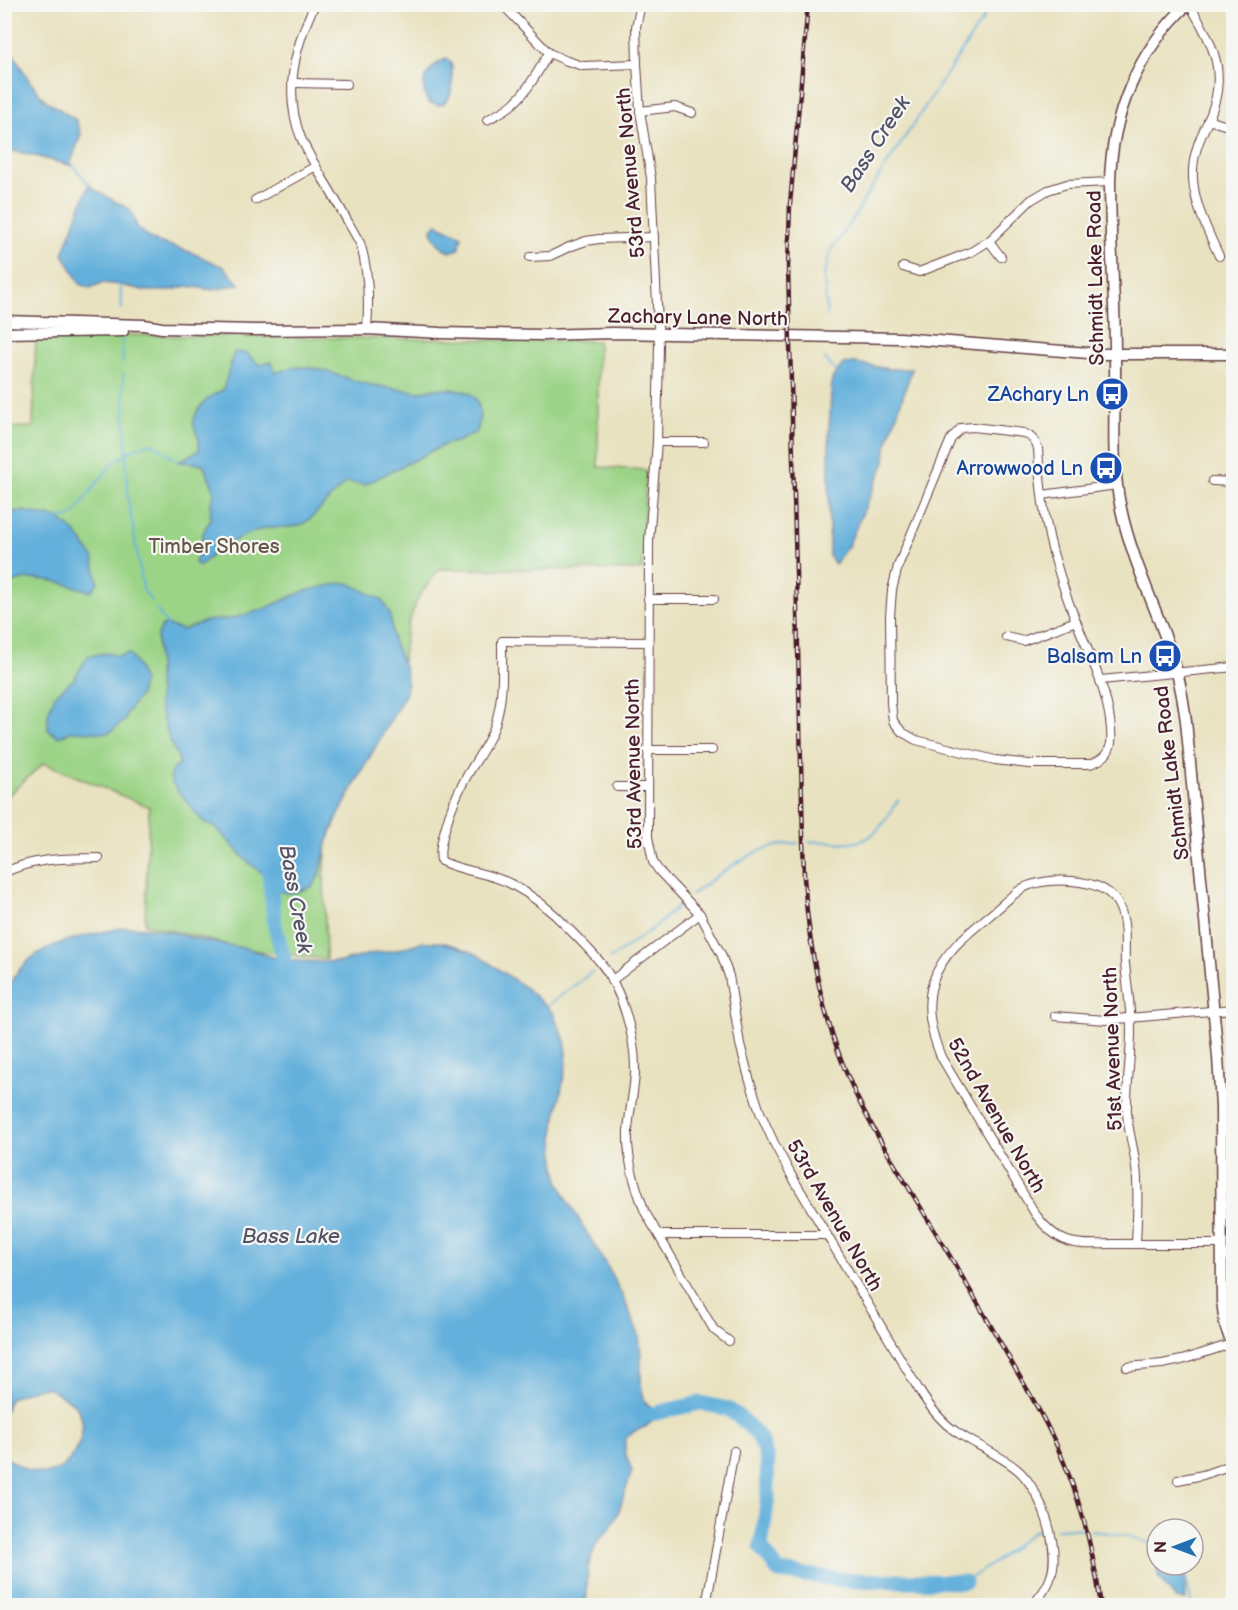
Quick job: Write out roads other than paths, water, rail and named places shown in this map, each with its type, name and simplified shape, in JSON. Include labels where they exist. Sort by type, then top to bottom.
[{"type":"street","points":[[315,4],[301,35],[295,60],[292,83],[295,119],[302,139],[362,250],[367,272],[367,329]]},
{"type":"street","points":[[502,4],[549,53],[583,66],[637,64]]},
{"type":"street","name":"53rd Avenue North","points":[[641,4],[636,27],[637,64],[640,111],[651,178],[658,333],[657,442],[649,541],[648,599],[647,788],[648,837],[653,862],[700,914],[721,954],[729,976],[740,1044],[749,1078],[760,1112],[774,1143],[929,1406],[954,1430],[1018,1470],[1042,1504],[1053,1544],[1054,1564],[1043,1593],[1032,1605]]},
{"type":"street","points":[[1189,4],[1210,42],[1218,73],[1217,90],[1196,149],[1193,168],[1194,185],[1203,219],[1219,256]]},
{"type":"street","name":"Schmidt Lake Road","points":[[1189,4],[1176,15],[1141,63],[1128,90],[1118,120],[1110,182],[1115,354],[1114,435],[1117,485],[1128,539],[1177,672],[1186,721],[1218,1057],[1221,1107],[1222,1300],[1225,1325],[1232,1347]]},
{"type":"street","points":[[487,120],[516,102],[549,53]]},
{"type":"street","points":[[292,83],[346,84]]},
{"type":"street","points":[[640,111],[675,107],[692,113]]},
{"type":"street","points":[[1208,120],[1233,128]]},
{"type":"street","points":[[255,200],[316,166]]},
{"type":"street","points":[[903,267],[919,272],[971,252],[989,241],[1031,200],[1048,190],[1067,184],[1110,182]]},
{"type":"street","points":[[530,256],[550,256],[578,244],[599,239],[654,237]]},
{"type":"street","points":[[989,241],[1001,257]]},
{"type":"street","name":"Zachary Lane North","points":[[4,321],[256,330],[367,329],[541,335],[658,333],[900,338],[1063,352],[1233,354]]},
{"type":"street","name":"Zachary Lane North","points":[[4,333],[145,331],[162,328]]},
{"type":"street","points":[[961,428],[1024,433],[1030,435],[1035,441],[1038,448],[1047,530],[1057,568],[1101,680],[1112,736],[1109,750],[1104,757],[1090,764],[1029,764],[995,760],[915,740],[902,732],[893,721],[890,616],[892,590],[898,566],[951,439],[961,428]]},
{"type":"street","points":[[657,442],[704,442]]},
{"type":"street","points":[[1212,481],[1233,482]]},
{"type":"street","points":[[1042,495],[1117,485]]},
{"type":"street","points":[[648,599],[714,599]]},
{"type":"street","points":[[1006,637],[1023,641],[1076,621]]},
{"type":"street","points":[[648,642],[502,641],[502,682],[495,723],[489,740],[467,776],[451,810],[439,851],[441,861],[510,883],[539,902],[557,917],[601,963],[621,1002],[630,1027],[634,1050],[634,1080],[628,1133],[632,1173],[645,1212],[714,1330],[729,1341]]},
{"type":"street","points":[[1101,680],[1233,667]]},
{"type":"street","points":[[647,750],[712,750]]},
{"type":"street","points":[[617,788],[647,788]]},
{"type":"street","points":[[4,873],[42,861],[99,858]]},
{"type":"street","name":"52nd Avenue North","points":[[1109,893],[1091,884],[1080,882],[1039,883],[1024,888],[1010,897],[963,938],[941,964],[933,981],[928,1002],[929,1021],[933,1039],[941,1057],[1042,1223],[1057,1236],[1069,1242],[1136,1244]]},
{"type":"street","name":"51st Avenue North","points":[[1109,893],[1116,900],[1124,918],[1126,983],[1131,1019],[1128,1113],[1137,1178],[1136,1244]]},
{"type":"street","points":[[611,981],[700,914]]},
{"type":"street","points":[[1055,1016],[1105,1020],[1131,1019],[1233,1009]]},
{"type":"street","points":[[659,1235],[827,1235]]},
{"type":"street","points":[[1136,1244],[1220,1244]]},
{"type":"street","points":[[1127,1367],[1162,1364],[1232,1347]]},
{"type":"street","points":[[706,1605],[734,1451]]},
{"type":"street","points":[[1178,1480],[1203,1475],[1233,1464]]},
{"type":"water","points":[[5,41],[30,82],[45,100],[76,120],[81,134],[71,162],[73,166],[5,150]]},
{"type":"water","points":[[446,59],[451,62],[452,67],[451,94],[444,103],[438,105],[429,103],[424,90],[426,77],[439,62]]},
{"type":"water","points":[[89,184],[98,192],[131,210],[137,227],[152,240],[190,252],[224,267],[239,284],[214,290],[188,286],[167,291],[147,291],[102,283],[90,288],[80,284],[63,254]]},
{"type":"water","points":[[437,224],[462,236],[459,249],[450,252],[438,243],[432,229]]},
{"type":"water","points":[[234,352],[246,353],[260,365],[272,362],[275,373],[301,367],[313,368],[378,386],[419,392],[437,389],[466,392],[477,400],[479,406],[477,432],[446,444],[364,485],[347,482],[303,524],[293,527],[267,528],[250,533],[227,545],[198,566],[195,562],[201,550],[203,533],[210,520],[213,487],[203,464],[178,462],[199,450],[194,418],[207,399],[223,390]]},
{"type":"water","points":[[855,363],[889,369],[912,369],[886,447],[885,462],[848,546],[835,564],[829,556],[829,429],[832,379],[843,364]]},
{"type":"water","points":[[5,506],[15,512],[23,511],[58,518],[76,533],[93,557],[98,582],[91,592],[59,582],[35,579],[13,583],[5,588]]},
{"type":"water","points":[[349,583],[382,600],[390,614],[393,641],[405,669],[406,693],[334,824],[320,874],[313,886],[298,892],[284,893],[265,885],[263,874],[247,861],[215,827],[203,822],[172,783],[170,775],[179,765],[179,760],[170,741],[159,706],[157,636],[162,626],[167,625],[183,630],[206,621],[230,619],[264,609],[304,591]]},
{"type":"water","points":[[106,653],[119,656],[129,653],[138,667],[143,682],[140,695],[126,714],[125,720],[109,733],[72,731],[59,737],[48,730],[48,713],[55,695],[74,679],[88,656]]},
{"type":"water","name":"Bass Lake","points":[[125,927],[171,932],[249,949],[278,959],[300,961],[341,962],[422,942],[440,942],[476,954],[526,988],[553,1013],[565,1041],[567,1053],[554,1127],[555,1161],[559,1182],[623,1297],[639,1335],[641,1385],[645,1403],[660,1412],[647,1426],[633,1432],[625,1439],[625,1452],[632,1471],[617,1516],[609,1530],[597,1542],[588,1567],[586,1605],[5,1605],[5,1456],[26,1469],[45,1473],[53,1472],[68,1462],[74,1454],[82,1433],[82,1426],[81,1416],[75,1405],[46,1388],[10,1398],[5,1412],[5,995],[16,974],[38,953],[66,941]]},
{"type":"water","points":[[1184,1577],[1186,1600],[1176,1599],[1159,1578]]},
{"type":"waterway","name":"Bass Creek","points":[[827,316],[824,275],[831,250],[983,19],[989,4]]},
{"type":"waterway","name":"Bass Creek","points":[[73,166],[89,184]]},
{"type":"waterway","name":"Bass Creek","points":[[120,285],[122,309]]},
{"type":"waterway","name":"Bass Creek","points":[[122,340],[123,363]]},
{"type":"waterway","name":"Bass Creek","points":[[825,359],[836,372]]},
{"type":"waterway","name":"Bass Creek","points":[[123,374],[128,498],[143,589],[151,601]]},
{"type":"waterway","points":[[127,452],[152,443],[179,462]]},
{"type":"waterway","points":[[57,519],[73,516],[116,460],[126,456]]},
{"type":"waterway","name":"Bass Creek","points":[[156,609],[168,626]]},
{"type":"waterway","name":"Bass Creek","points":[[809,842],[863,840],[876,832],[898,800]]},
{"type":"waterway","name":"Bass Creek","points":[[691,895],[727,869],[757,852],[798,843]]},
{"type":"waterway","name":"Bass Creek","points":[[268,866],[275,926],[288,975],[291,977]]},
{"type":"waterway","name":"Bass Creek","points":[[610,959],[655,927],[681,903]]},
{"type":"waterway","name":"Bass Creek","points":[[546,1007],[592,972]]},
{"type":"waterway","points":[[642,1416],[700,1403],[728,1409],[743,1420],[759,1437],[767,1460],[768,1496],[761,1547],[779,1572],[848,1580],[965,1582]]},
{"type":"waterway","points":[[1057,1529],[1085,1530]]},
{"type":"waterway","points":[[965,1582],[1034,1531],[1044,1530]]},
{"type":"waterway","points":[[1091,1531],[1145,1542]]},
{"type":"waterway","points":[[1186,1577],[1192,1606]]},
{"type":"railway","points":[[808,4],[790,204],[788,267],[804,877],[814,960],[834,1040],[855,1093],[885,1149],[1030,1395],[1060,1453],[1083,1517],[1092,1552],[1101,1606]]},
{"type":"place","name":"ZAchary Ln","points":[[1112,394]]},
{"type":"place","name":"Arrowwood Ln","points":[[1106,468]]},
{"type":"place","name":"Balsam Ln","points":[[1165,656]]},
{"type":"park label","name":"Timber Shores","points":[[214,546]]}]
